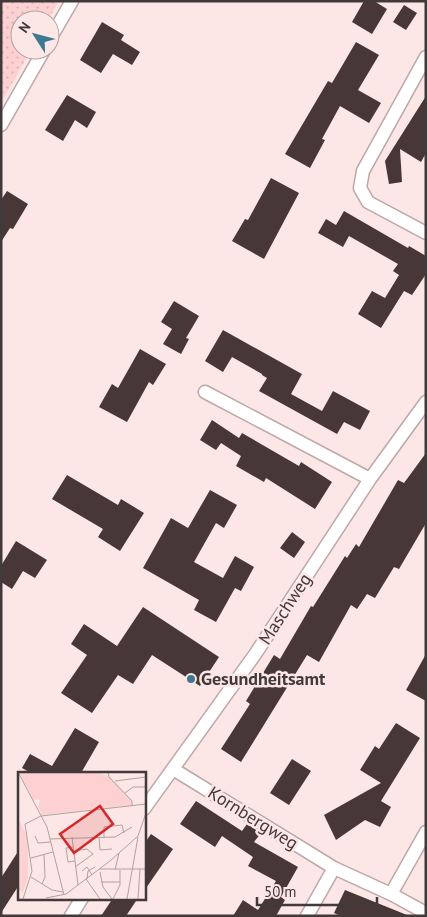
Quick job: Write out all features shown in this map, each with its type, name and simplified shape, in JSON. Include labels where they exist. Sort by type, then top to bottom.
[{"type":"street","points":[[60,22],[72,1]]},
{"type":"street","points":[[426,57],[363,171],[360,188],[368,202],[426,233]]},
{"type":"street","points":[[1,125],[38,60]]},
{"type":"street","points":[[205,392],[370,479]]},
{"type":"street","name":"Maschweg","points":[[145,809],[256,653],[370,479],[426,402]]},
{"type":"street","name":"Kornbergweg","points":[[173,769],[334,868],[391,894],[426,913]]},
{"type":"street","points":[[391,894],[426,832]]},
{"type":"street","points":[[308,916],[334,868]]},
{"type":"street","points":[[71,916],[81,900]]},
{"type":"shaded area","points":[[1,1],[59,1],[54,10],[10,10],[10,60],[25,60],[1,103]]},
{"type":"building","points":[[364,1],[374,1],[387,9],[372,34],[352,22]]},
{"type":"building","points":[[404,5],[417,13],[406,30],[393,22]]},
{"type":"building","points":[[102,22],[124,35],[121,40],[140,52],[132,65],[113,54],[101,73],[80,60]]},
{"type":"building","points":[[356,42],[379,55],[358,90],[381,103],[369,123],[340,106],[322,139],[325,140],[310,168],[285,154],[328,81],[332,83]]},
{"type":"building","points":[[67,95],[96,112],[87,128],[75,120],[63,141],[45,130]]},
{"type":"building","points":[[426,96],[426,153],[421,162],[400,149],[402,182],[389,184],[385,161]]},
{"type":"building","points":[[271,178],[299,193],[264,259],[232,241],[245,219],[248,220]]},
{"type":"building","points":[[7,191],[28,204],[13,229],[10,228],[1,242],[1,200]]},
{"type":"building","points":[[344,211],[408,248],[409,246],[426,256],[426,274],[412,295],[404,291],[381,328],[358,314],[372,291],[385,298],[399,275],[393,271],[398,264],[349,236],[343,247],[318,233],[326,219],[336,225]]},
{"type":"building","points":[[174,301],[199,316],[186,338],[189,339],[181,354],[163,344],[172,329],[161,322]]},
{"type":"building","points":[[223,330],[302,374],[291,394],[322,411],[333,391],[370,411],[360,430],[344,422],[337,434],[259,391],[267,378],[232,357],[223,372],[205,361]]},
{"type":"building","points":[[140,349],[166,364],[153,385],[149,382],[127,422],[99,407],[112,384],[118,388]]},
{"type":"building","points":[[212,420],[239,438],[242,433],[299,466],[301,462],[332,482],[315,509],[266,478],[264,482],[236,466],[241,456],[221,443],[216,450],[200,440]]},
{"type":"building","points":[[426,453],[426,523],[399,569],[394,567],[375,598],[367,594],[357,609],[351,605],[319,662],[307,655],[241,762],[221,749],[250,704],[246,701],[274,655],[280,659],[311,606],[313,607],[345,556],[347,558],[356,544],[359,547],[398,480],[404,483]]},
{"type":"building","points":[[67,475],[118,505],[121,499],[144,513],[120,551],[98,537],[103,529],[52,499]]},
{"type":"building","points":[[210,490],[237,505],[224,528],[216,523],[194,562],[223,578],[235,556],[254,567],[241,591],[235,588],[216,622],[194,610],[199,600],[143,568],[171,518],[188,528]]},
{"type":"building","points":[[292,532],[305,542],[294,558],[280,548]]},
{"type":"building","points":[[16,541],[47,560],[35,578],[23,571],[12,589],[1,582],[1,566]]},
{"type":"building","points":[[143,607],[219,657],[200,686],[152,655],[133,684],[118,675],[92,713],[61,693],[87,655],[71,644],[84,624],[117,646]]},
{"type":"building","points":[[426,654],[426,701],[406,690]]},
{"type":"building","points":[[396,723],[420,738],[381,801],[391,807],[380,827],[365,820],[336,840],[324,815],[381,783],[360,770],[375,746],[379,749]]},
{"type":"building","points":[[75,728],[99,742],[82,772],[29,772],[22,768],[30,754],[52,766]]},
{"type":"building","points":[[292,759],[311,771],[289,805],[270,793]]},
{"type":"building","points":[[196,801],[242,831],[247,824],[261,833],[254,842],[298,867],[281,897],[285,900],[276,916],[233,916],[243,900],[258,910],[276,881],[248,866],[253,857],[222,836],[215,847],[180,824]]},
{"type":"building","points":[[151,834],[173,849],[145,890],[145,843]]},
{"type":"building","points":[[18,852],[18,887],[1,913],[1,878]]},
{"type":"building","points":[[345,890],[407,916],[341,916],[334,913]]},
{"type":"building","points":[[112,900],[137,900],[126,916],[101,916]]},
{"type":"place","name":"Gesundheitsamt","points":[[191,679]]}]
